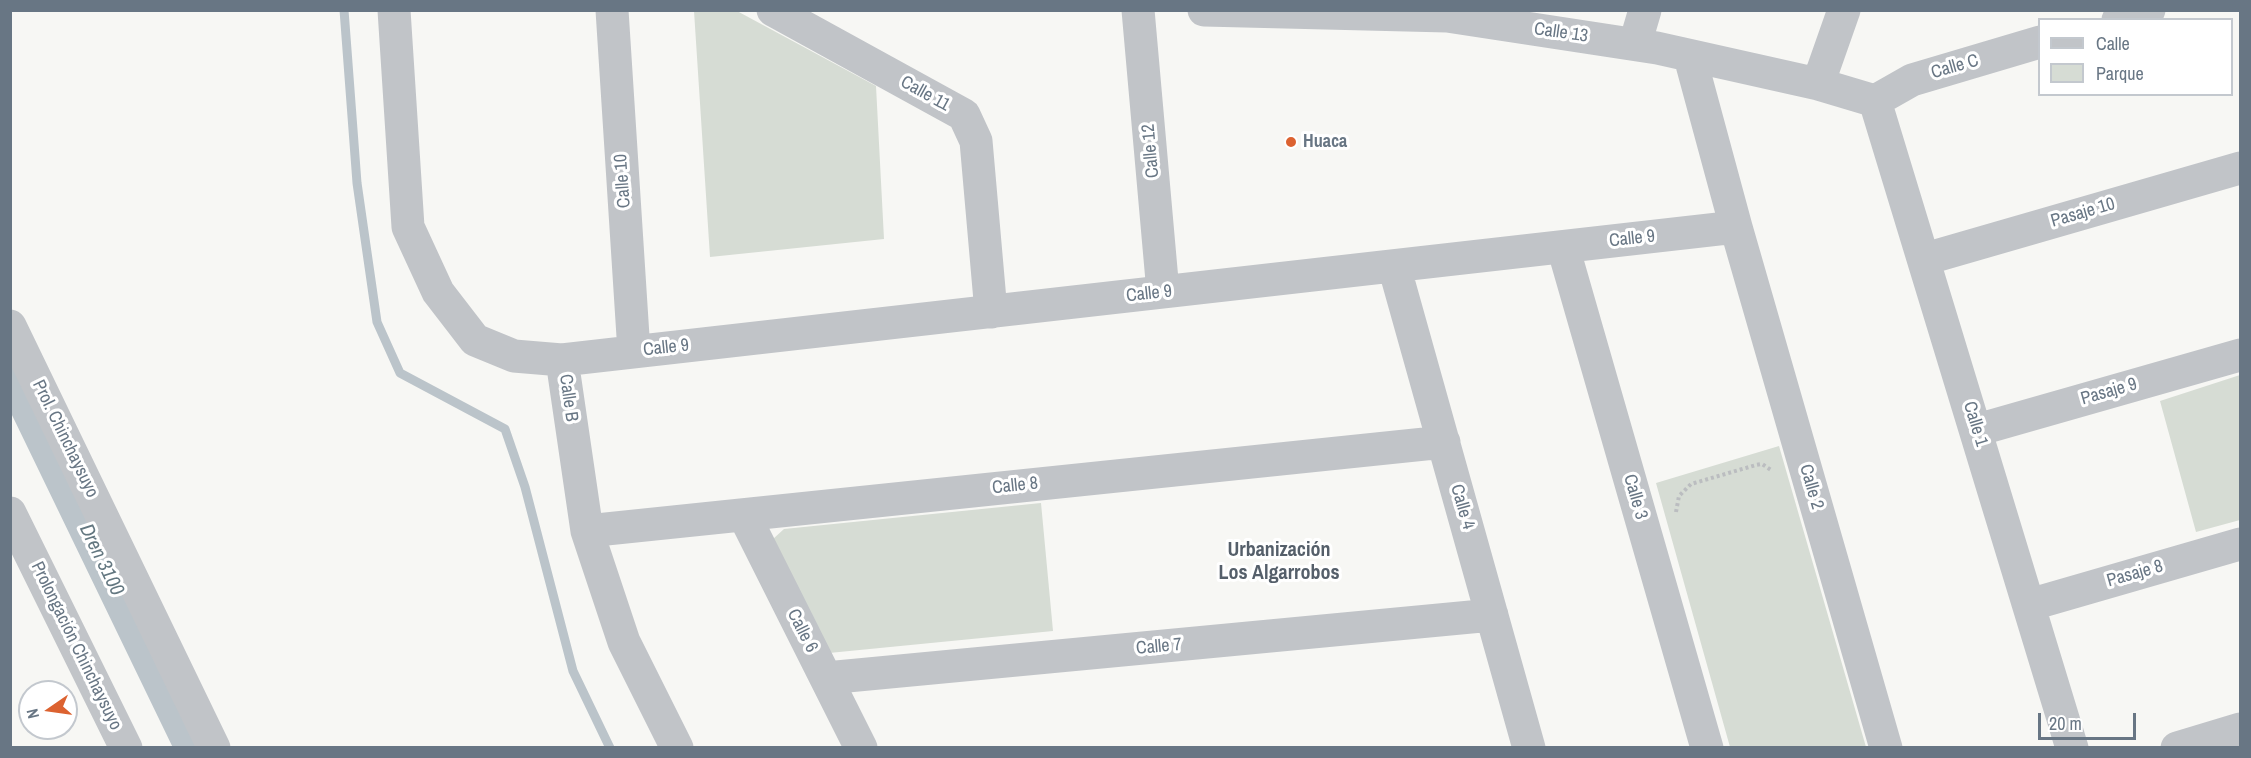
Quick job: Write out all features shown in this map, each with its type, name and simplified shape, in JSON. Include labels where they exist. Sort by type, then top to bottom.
[{"type":"street","name":"Calle B","points":[[394,10],[408,227],[438,292],[475,340],[514,356],[562,360],[587,531],[624,642],[677,747]]},
{"type":"street","name":"Calle 10","points":[[612,10],[634,352]]},
{"type":"street","name":"Calle 11","points":[[773,10],[964,115],[976,141],[991,312]]},
{"type":"street","name":"Calle 12","points":[[1138,10],[1163,292]]},
{"type":"street","name":"Calle 13","points":[[1204,10],[1482,16],[1635,44],[1818,84],[1875,101]]},
{"type":"street","points":[[1635,44],[1645,10]]},
{"type":"street","points":[[1818,84],[1844,10]]},
{"type":"street","points":[[2124,18],[2149,10]]},
{"type":"street","name":"Calle C","points":[[1875,101],[1912,80],[2038,43]]},
{"type":"street","name":"Calle 2","points":[[1690,57],[1736,227],[1886,747]]},
{"type":"street","name":"Calle 1","points":[[1875,101],[2072,747]]},
{"type":"street","name":"Pasaje 10","points":[[1925,259],[2241,168]]},
{"type":"street","name":"Calle 9","points":[[562,360],[1736,227]]},
{"type":"street","name":"Calle 3","points":[[1563,247],[1707,747]]},
{"type":"street","name":"Calle 4","points":[[1394,266],[1529,747]]},
{"type":"street","name":"Prol. Chinchaysuyo","points":[[10,326],[214,747]]},
{"type":"street","name":"Pasaje 9","points":[[1977,430],[2241,355]]},
{"type":"street","name":"Calle 8","points":[[587,531],[1443,442]]},
{"type":"street","name":"Prolongación Chinchaysuyo","points":[[10,513],[126,747]]},
{"type":"street","name":"Calle 6","points":[[744,515],[861,747]]},
{"type":"street","name":"Pasaje 8","points":[[2029,605],[2241,544]]},
{"type":"street","name":"Calle 7","points":[[826,678],[1492,615]]},
{"type":"street","points":[[2177,747],[2241,729]]},
{"type":"path","points":[[1676,517],[1679,496],[1691,484],[1762,464],[1776,474]]},
{"type":"green space","points":[[694,11],[737,11],[876,86],[884,239],[710,257]]},
{"type":"green space","points":[[2240,375],[2240,520],[2196,532],[2160,401]]},
{"type":"green space","points":[[1779,446],[1866,747],[1730,747],[1656,483]]},
{"type":"green space","points":[[1041,503],[1053,631],[829,653],[773,539],[784,529]]},
{"type":"waterway","points":[[344,10],[357,183],[377,322],[400,373],[505,429],[525,487],[573,671],[610,748]]},
{"type":"waterway","name":"Dren 3100","points":[[10,372],[192,748]]},
{"type":"place","name":"Huaca","points":[[1291,142]]},
{"type":"district","name":"Urbanización Los Algarrobos","points":[[1279,562]]}]
